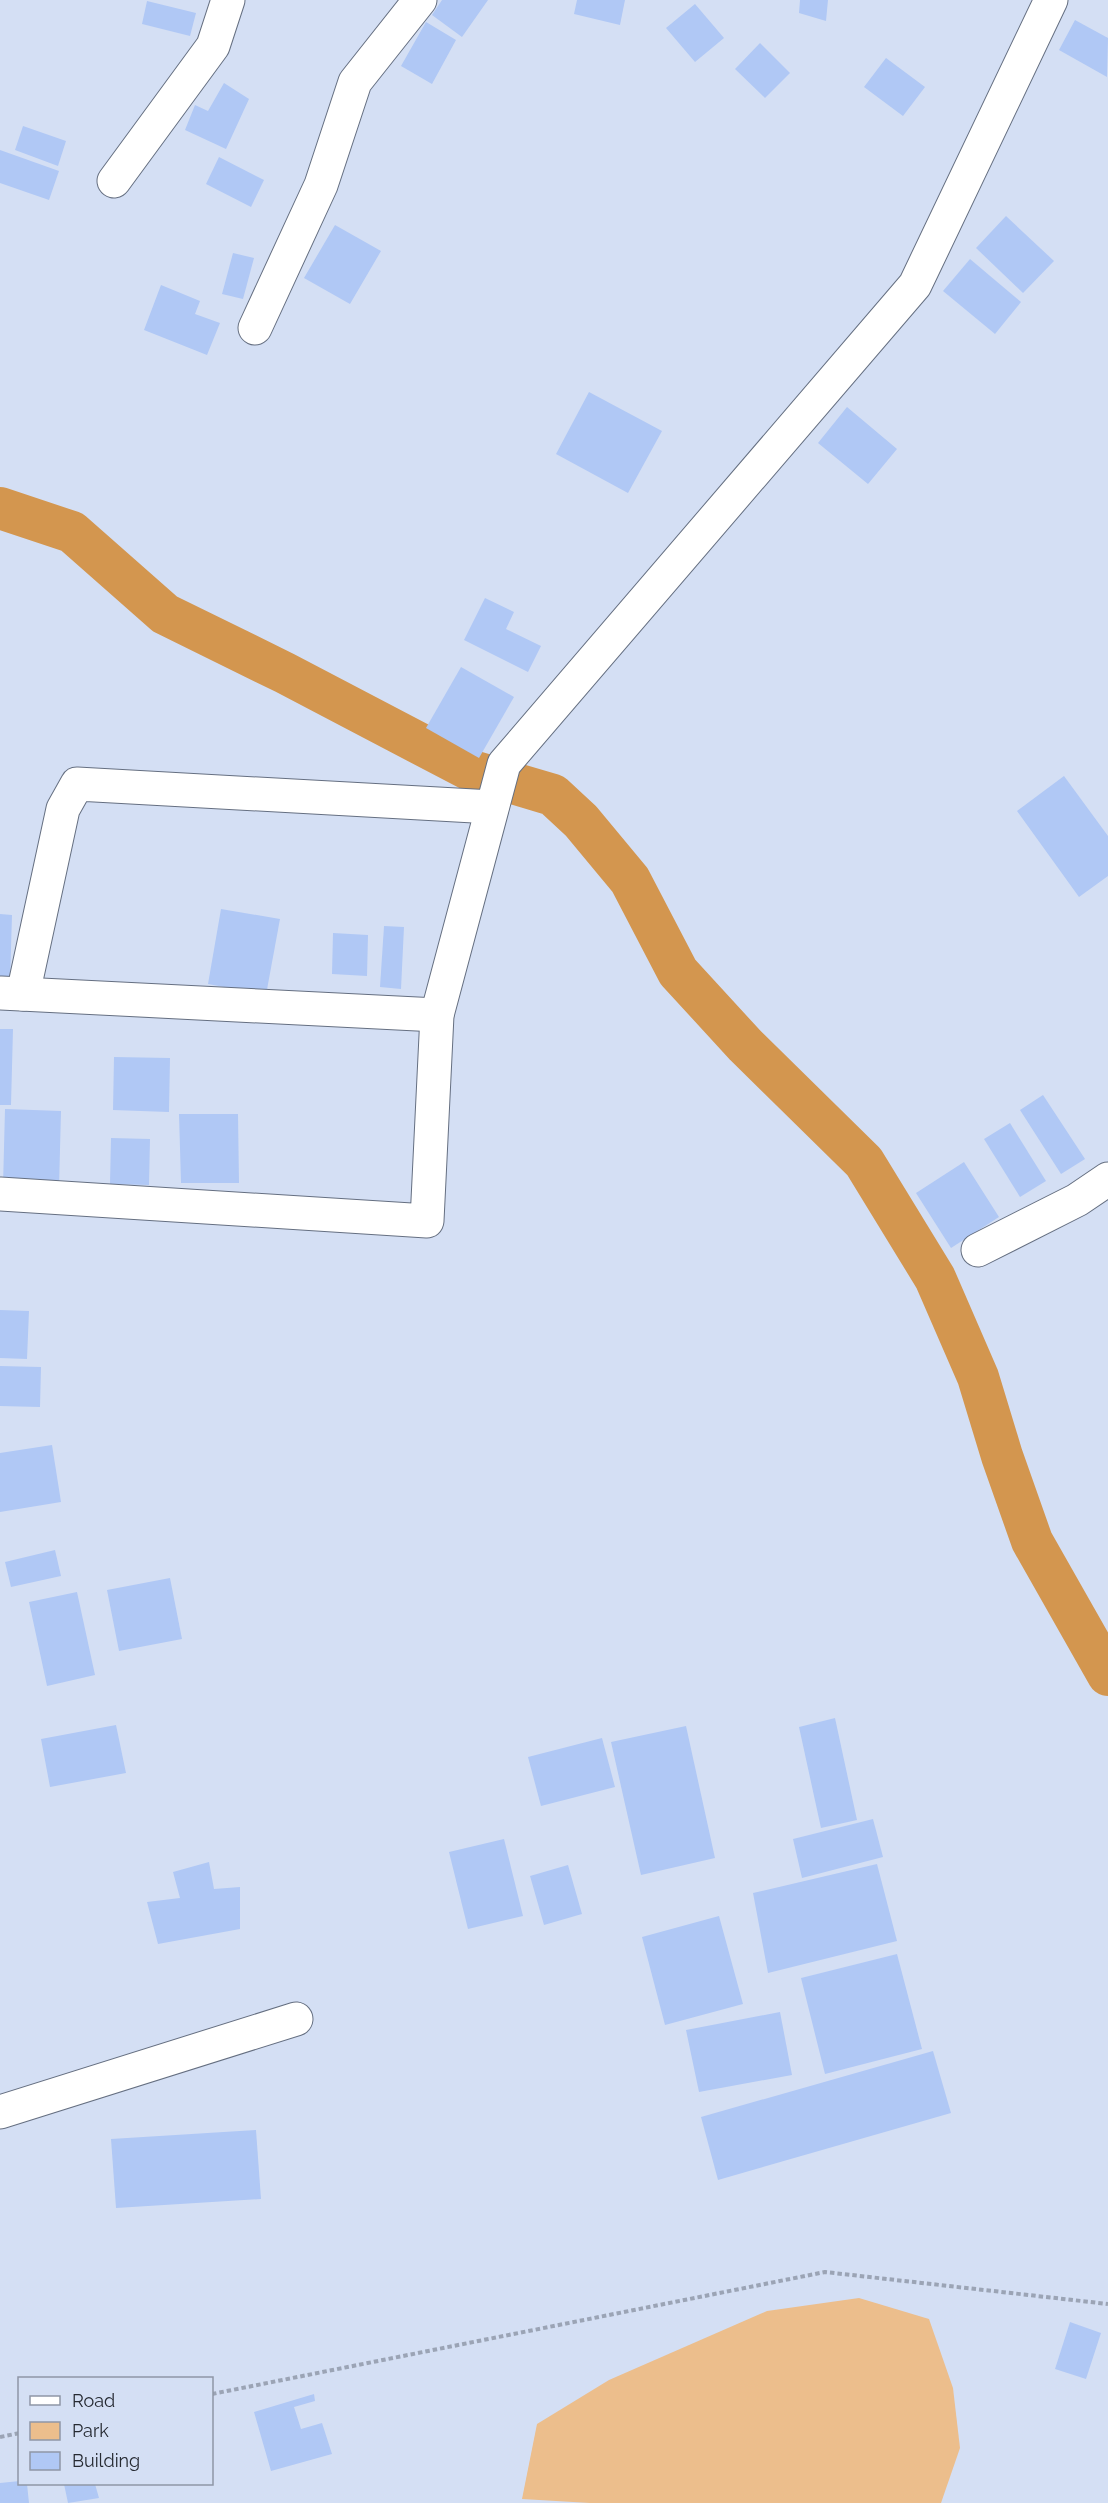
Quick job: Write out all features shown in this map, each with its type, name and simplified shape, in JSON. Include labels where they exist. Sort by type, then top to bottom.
[{"type":"street","points":[[114,181],[213,46],[228,0]]},
{"type":"street","points":[[255,328],[321,185],[355,82],[420,0]]},
{"type":"street","points":[[0,1194],[427,1221],[436,1015],[504,764],[915,285],[1051,0]]},
{"type":"street","points":[[436,1015],[11,993],[63,809],[78,784],[493,805]]},
{"type":"street","points":[[978,1250],[1077,1200],[1108,1179]]},
{"type":"street","points":[[0,2112],[296,2019]]},
{"type":"path","points":[[213,2394],[825,2272],[1108,2304]]},
{"type":"path","points":[[0,2437],[18,2433]]},
{"type":"green space","points":[[859,2298],[929,2319],[953,2388],[960,2448],[941,2503],[590,2503],[522,2499],[537,2424],[609,2380],[767,2311]]},
{"type":"building","points":[[442,0],[488,0],[462,37],[432,15]]},
{"type":"building","points":[[577,0],[625,0],[620,25],[574,14]]},
{"type":"building","points":[[800,0],[828,0],[826,21],[799,13]]},
{"type":"building","points":[[147,1],[196,13],[190,36],[142,24]]},
{"type":"building","points":[[695,4],[724,38],[695,62],[666,28]]},
{"type":"building","points":[[1075,20],[1108,38],[1107,77],[1059,50]]},
{"type":"building","points":[[426,22],[456,40],[432,84],[401,66]]},
{"type":"building","points":[[760,43],[790,73],[765,98],[735,69]]},
{"type":"building","points":[[886,58],[925,87],[903,116],[864,87]]},
{"type":"building","points":[[224,83],[249,99],[226,149],[185,130],[195,105],[208,111]]},
{"type":"building","points":[[23,126],[66,141],[58,166],[15,150]]},
{"type":"building","points":[[0,150],[59,171],[49,200],[0,183]]},
{"type":"building","points":[[219,157],[264,180],[251,207],[206,184]]},
{"type":"building","points":[[1006,216],[1054,261],[1023,293],[976,248]]},
{"type":"building","points":[[335,225],[381,251],[350,304],[304,278]]},
{"type":"building","points":[[233,253],[254,258],[243,299],[222,294]]},
{"type":"building","points":[[970,259],[1021,302],[995,334],[943,291]]},
{"type":"building","points":[[161,285],[200,301],[195,314],[220,323],[207,355],[144,330]]},
{"type":"building","points":[[589,392],[662,431],[628,493],[556,454]]},
{"type":"building","points":[[847,407],[897,449],[868,484],[818,443]]},
{"type":"building","points":[[485,598],[514,612],[506,629],[541,646],[528,672],[464,640]]},
{"type":"building","points":[[461,667],[514,697],[479,758],[426,728]]},
{"type":"building","points":[[1064,776],[1108,836],[1108,876],[1079,897],[1017,811]]},
{"type":"building","points":[[221,909],[280,919],[266,995],[208,984]]},
{"type":"building","points":[[0,914],[12,915],[10,982],[0,982]]},
{"type":"building","points":[[384,926],[404,927],[401,989],[380,987]]},
{"type":"building","points":[[333,933],[368,935],[367,976],[332,974]]},
{"type":"building","points":[[0,1029],[13,1029],[11,1105],[0,1105]]},
{"type":"building","points":[[114,1057],[170,1058],[169,1112],[113,1110]]},
{"type":"building","points":[[1043,1095],[1085,1159],[1061,1174],[1020,1110]]},
{"type":"building","points":[[5,1109],[61,1111],[59,1188],[3,1186]]},
{"type":"building","points":[[179,1114],[238,1114],[239,1183],[181,1183]]},
{"type":"building","points":[[1010,1123],[1046,1181],[1020,1197],[984,1139]]},
{"type":"building","points":[[111,1138],[150,1139],[149,1185],[110,1184]]},
{"type":"building","points":[[964,1162],[999,1217],[951,1248],[916,1193]]},
{"type":"building","points":[[0,1310],[29,1311],[27,1359],[0,1358]]},
{"type":"building","points":[[0,1366],[41,1367],[40,1407],[0,1406]]},
{"type":"building","points":[[52,1445],[61,1502],[0,1512],[0,1453]]},
{"type":"building","points":[[55,1550],[61,1576],[11,1587],[5,1562]]},
{"type":"building","points":[[170,1578],[182,1639],[119,1651],[107,1590]]},
{"type":"building","points":[[77,1592],[95,1675],[47,1686],[29,1602]]},
{"type":"building","points":[[835,1718],[857,1820],[821,1828],[799,1727]]},
{"type":"building","points":[[116,1725],[126,1773],[50,1787],[41,1739]]},
{"type":"building","points":[[686,1726],[715,1858],[641,1875],[611,1742]]},
{"type":"building","points":[[602,1738],[615,1787],[541,1806],[528,1757]]},
{"type":"building","points":[[873,1819],[883,1857],[802,1878],[793,1839]]},
{"type":"building","points":[[504,1839],[523,1916],[468,1929],[449,1852]]},
{"type":"building","points":[[209,1862],[214,1889],[240,1887],[240,1929],[158,1944],[147,1902],[180,1898],[173,1872]]},
{"type":"building","points":[[877,1864],[897,1941],[768,1973],[753,1893]]},
{"type":"building","points":[[568,1865],[582,1914],[544,1925],[530,1876]]},
{"type":"building","points":[[719,1916],[743,2004],[665,2025],[642,1937]]},
{"type":"building","points":[[897,1954],[922,2049],[825,2074],[801,1978]]},
{"type":"building","points":[[780,2012],[792,2075],[699,2092],[686,2030]]},
{"type":"building","points":[[933,2051],[951,2113],[718,2180],[701,2117]]},
{"type":"building","points":[[256,2130],[261,2199],[116,2208],[111,2139]]},
{"type":"building","points":[[1070,2322],[1101,2333],[1086,2379],[1055,2369]]},
{"type":"building","points":[[314,2394],[315,2401],[294,2407],[301,2429],[322,2423],[332,2454],[271,2471],[254,2412]]},
{"type":"building","points":[[18,2481],[18,2485],[27,2485],[29,2503],[0,2503],[0,2483]]},
{"type":"building","points":[[64,2485],[95,2485],[99,2498],[68,2503]]},
{"type":"waterway","points":[[0,508],[72,532],[165,614],[285,673],[472,771],[553,795],[581,821],[630,880],[678,972],[745,1045],[864,1162],[935,1278],[978,1377],[1002,1456],[1032,1541],[1108,1675]]}]
